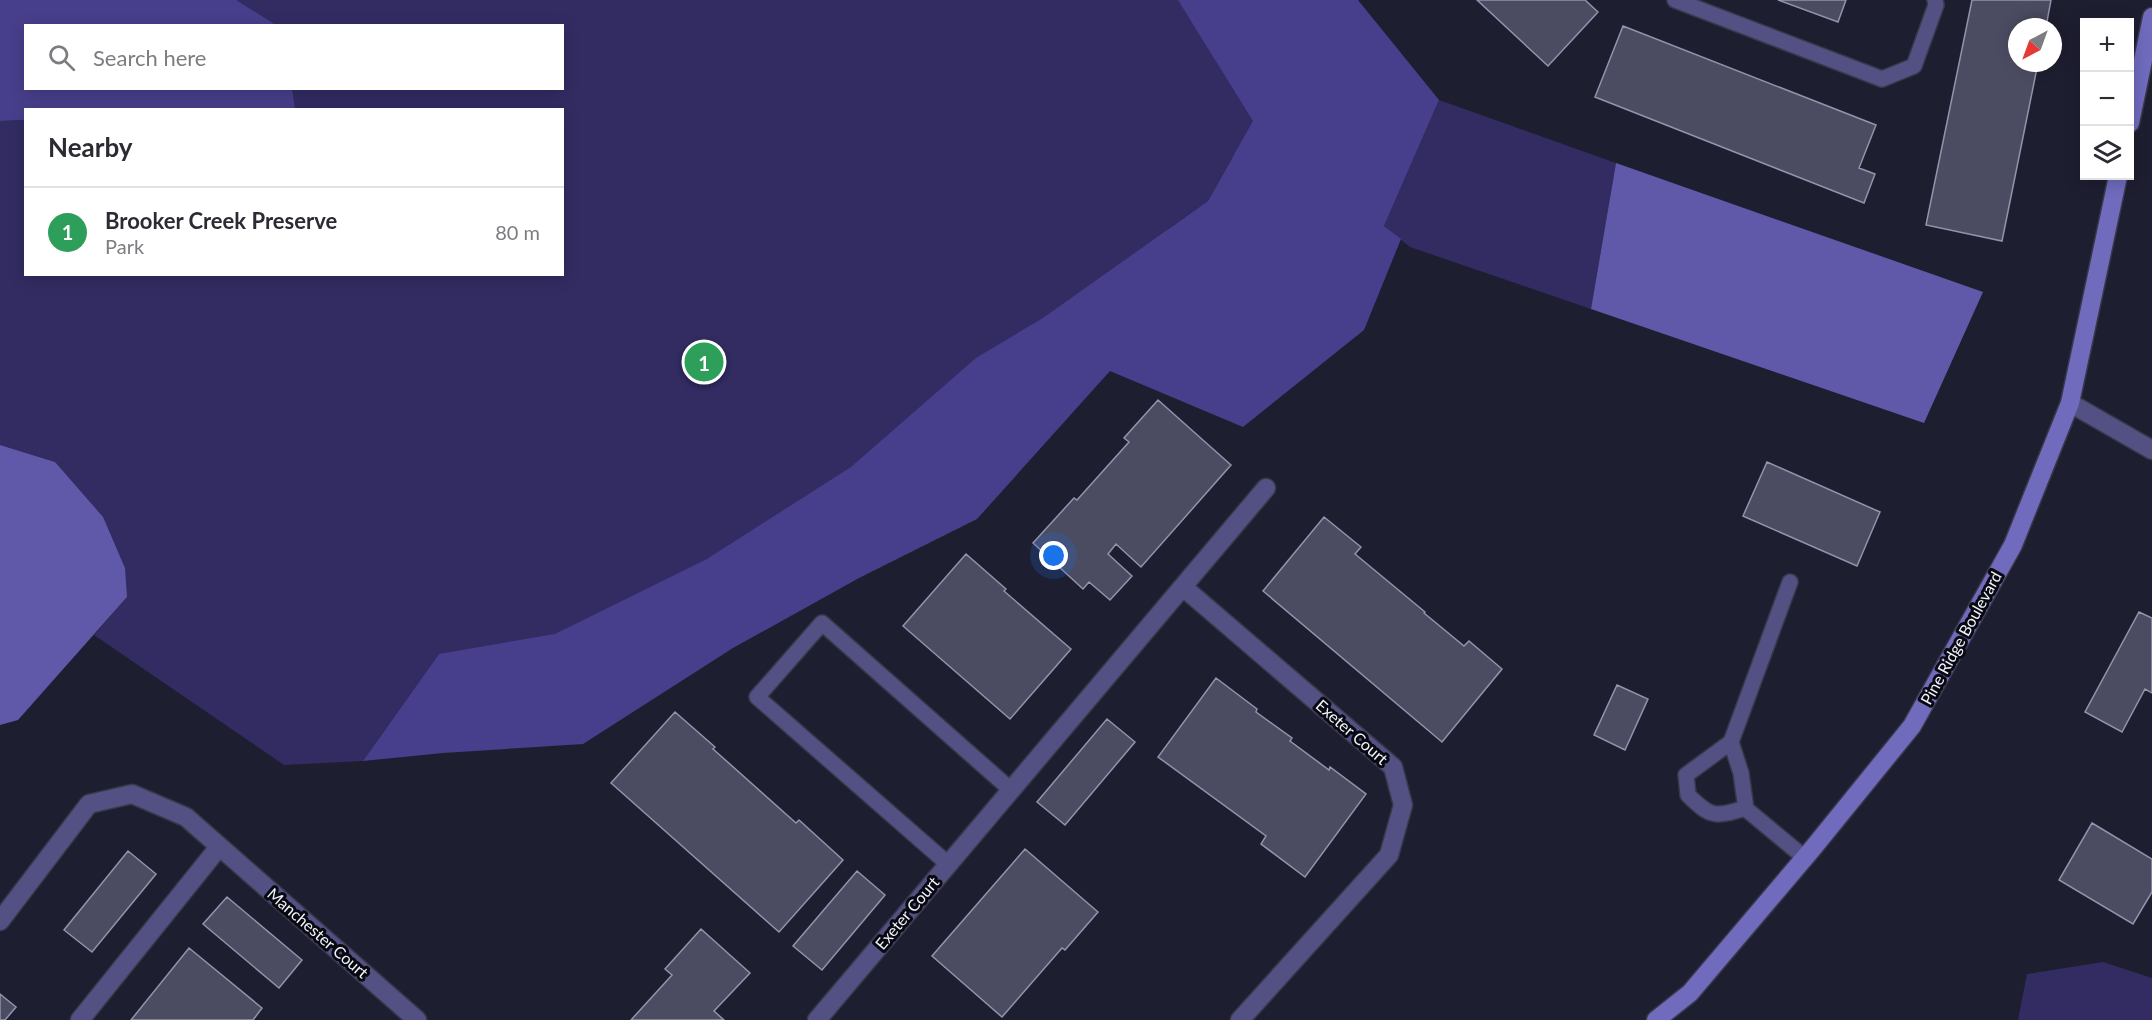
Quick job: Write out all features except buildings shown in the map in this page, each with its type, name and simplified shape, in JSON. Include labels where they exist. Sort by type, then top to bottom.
[{"type":"street","points":[[2134,104],[2152,17]]},
{"type":"street","name":"Pine Ridge Boulevard","points":[[1656,1020],[1690,993],[1805,858],[1912,726],[2013,545],[2070,403],[2117,180]]},
{"type":"street","points":[[2070,403],[2152,450]]},
{"type":"street","name":"Exeter Court","points":[[816,1020],[1266,488]]},
{"type":"street","name":"Exeter Court","points":[[1183,587],[1393,767],[1403,805],[1389,855],[1250,1016]]},
{"type":"street","name":"Manchester Court","points":[[0,921],[88,804],[132,794],[186,817],[417,1020]]},
{"type":"street","points":[[80,1020],[219,847]]},
{"type":"lane","points":[[1675,0],[1882,79],[1914,66],[1936,5],[1935,0]]},
{"type":"lane","points":[[1746,808],[1721,815],[1704,811],[1688,795],[1686,775],[1731,742],[1790,582]]},
{"type":"lane","points":[[948,864],[757,697],[822,624],[1011,790]]},
{"type":"lane","points":[[1731,742],[1741,773],[1746,808],[1805,858]]},
{"type":"shaded area","points":[[0,0],[1262,0],[1324,57],[1232,158],[1208,201],[1168,229],[968,450],[485,678],[439,654],[363,761],[284,765],[94,635],[127,597],[55,462],[0,445],[0,121],[24,120],[24,276],[564,276],[564,108],[256,108],[196,90],[564,90],[564,24],[24,24]]},
{"type":"shaded area","points":[[0,0],[236,0],[274,24],[24,24],[24,90],[292,90],[295,108],[24,108],[24,120],[0,121]]},
{"type":"shaded area","points":[[1178,0],[1358,0],[1439,100],[1384,226],[1401,239],[1364,330],[1243,427],[1110,371],[977,519],[859,578],[733,648],[583,744],[443,753],[363,761],[439,654],[555,634],[707,559],[851,467],[976,358],[1043,318],[1208,201],[1253,121]]},
{"type":"shaded area","points":[[1439,100],[1616,163],[1591,309],[1410,247],[1384,226]]},
{"type":"shaded area","points":[[1616,163],[1983,292],[1924,423],[1591,309]]},
{"type":"shaded area","points":[[0,445],[55,462],[103,517],[125,568],[127,597],[18,720],[0,725]]},
{"type":"shaded area","points":[[2103,962],[2152,978],[2152,1020],[2018,1020],[2027,974]]},
{"type":"place","name":"Brooker Creek Preserve","points":[[704,362]]}]
